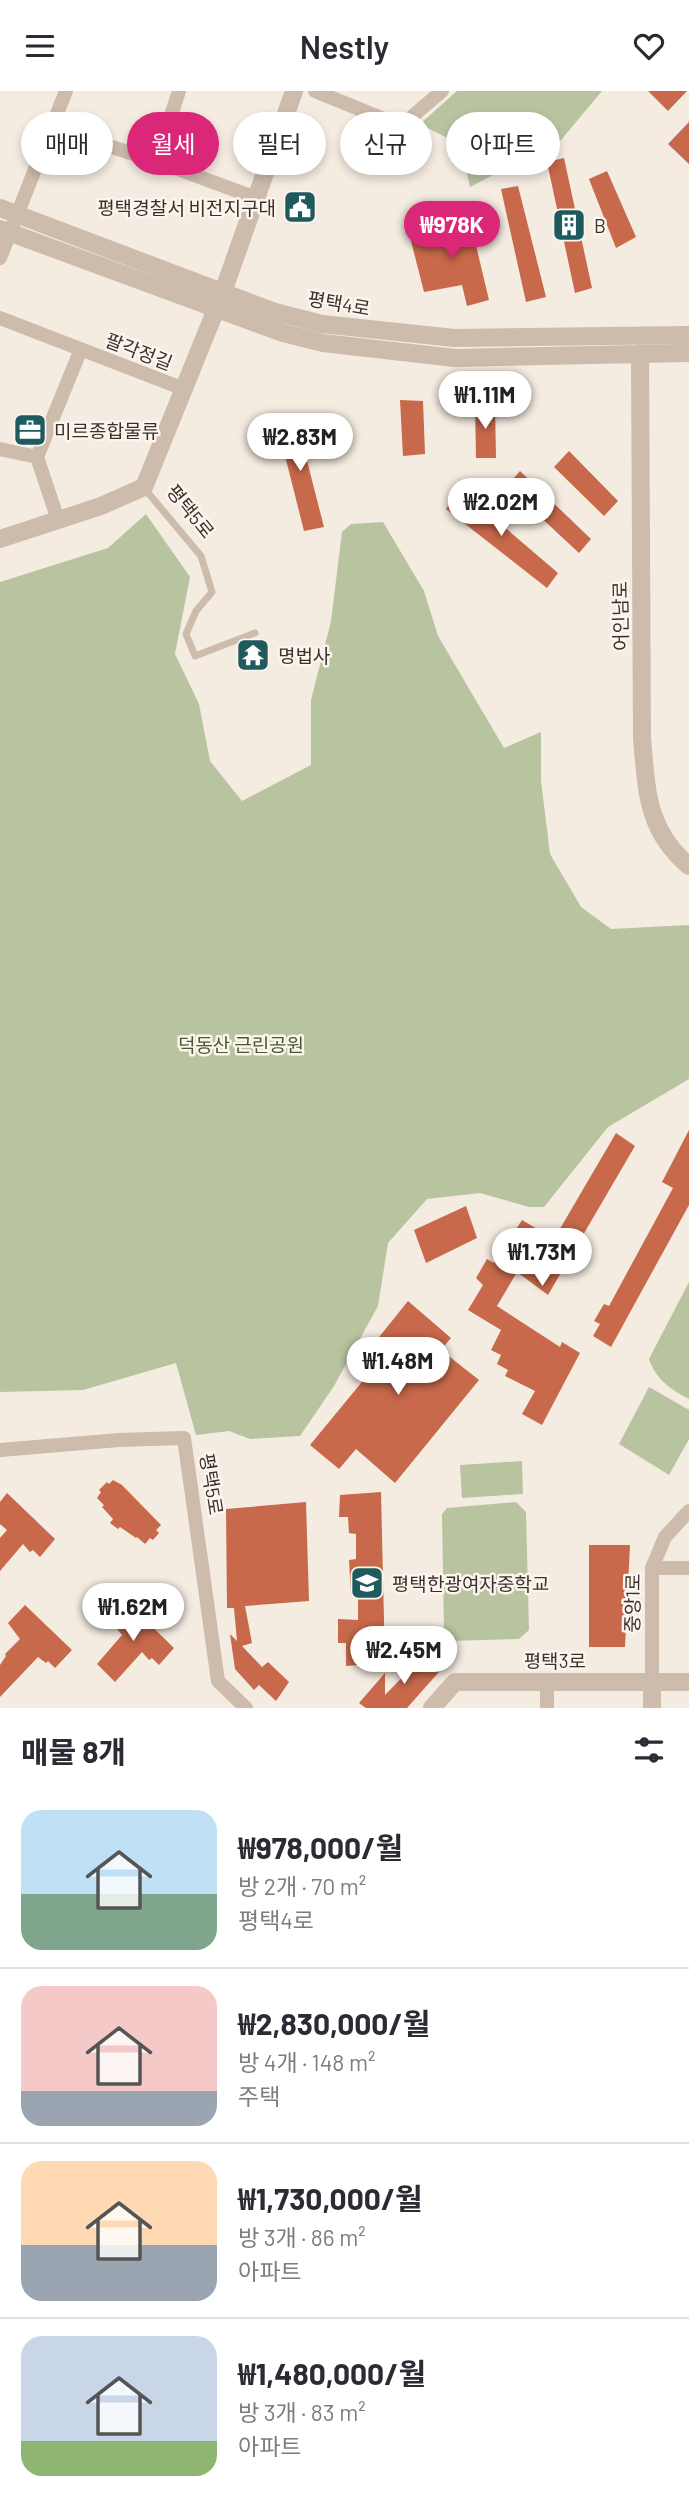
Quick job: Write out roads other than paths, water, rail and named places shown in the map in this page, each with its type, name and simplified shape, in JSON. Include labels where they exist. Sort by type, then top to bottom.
[{"type":"street","points":[[58,112],[66,91]]},
{"type":"street","points":[[172,112],[179,91]]},
{"type":"street","name":"평택5로","points":[[0,539],[101,506],[144,487],[220,300],[294,91]]},
{"type":"street","points":[[316,91],[401,126],[442,91]]},
{"type":"street","points":[[0,258],[8,211],[27,175]]},
{"type":"street","points":[[194,175],[256,198]]},
{"type":"street","name":"평택4로","points":[[8,211],[220,300],[303,339],[455,358],[689,353]]},
{"type":"street","name":"평택4로","points":[[4,231],[220,300],[310,321],[380,332],[454,338],[689,335]]},
{"type":"street","name":"팔각정길","points":[[0,318],[184,389]]},
{"type":"street","name":"팔각정길","points":[[37,457],[80,349]]},
{"type":"street","name":"어인남로","points":[[640,353],[642,739],[646,783],[651,815],[673,853],[689,866]]},
{"type":"street","points":[[0,449],[37,457],[58,520]]},
{"type":"street","name":"평택5로","points":[[0,1450],[119,1440],[184,1438],[218,1681],[246,1708]]},
{"type":"street","name":"중앙1로","points":[[652,1708],[652,1568],[665,1537],[689,1511]]},
{"type":"street","points":[[652,1568],[689,1568]]},
{"type":"street","points":[[547,1681],[547,1708]]},
{"type":"street","name":"평택3로","points":[[432,1708],[455,1682],[689,1682]]},
{"type":"lane","name":"평택5로","points":[[144,487],[201,556],[212,592],[196,611],[186,634],[195,656],[255,633]]},
{"type":"place","name":"평택경찰서 비전지구대","points":[[300,207]]},
{"type":"place","name":"B","points":[[569,225]]},
{"type":"place","name":"미르종합물류","points":[[30,430]]},
{"type":"place","name":"명법사","points":[[253,655]]},
{"type":"place","name":"평택한광여자중학교","points":[[367,1583]]},
{"type":"park label","name":"덕동산 근린공원","points":[[241,1044]]}]
